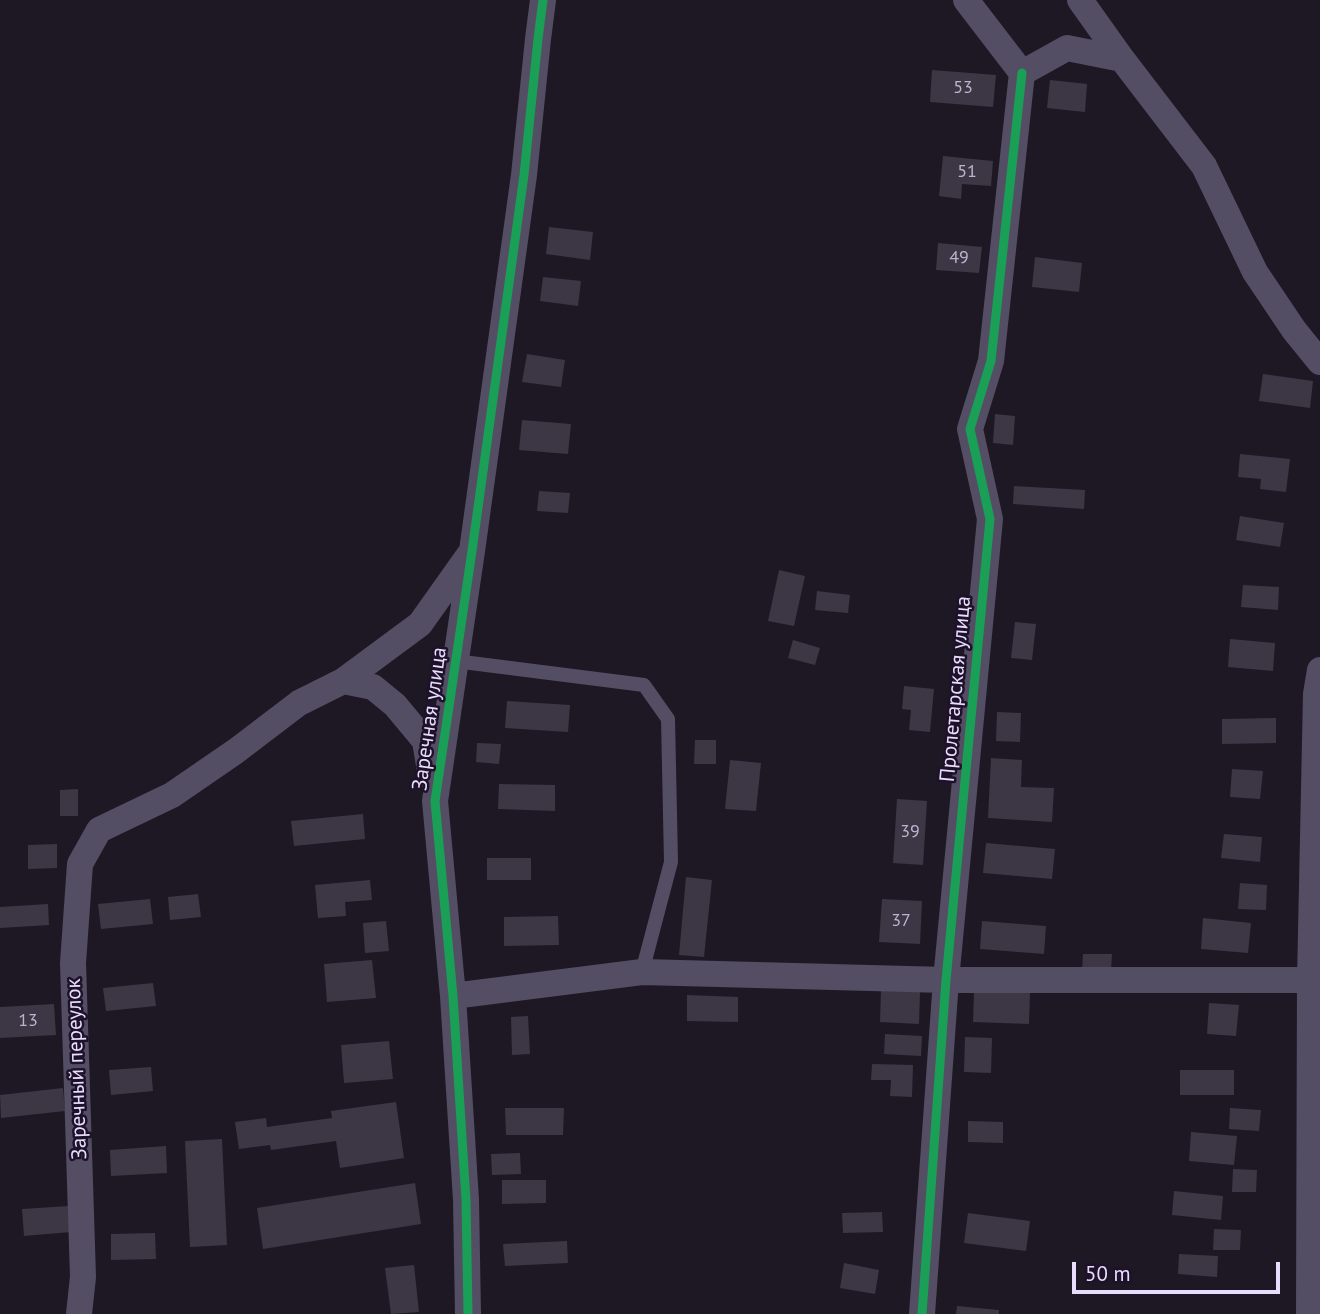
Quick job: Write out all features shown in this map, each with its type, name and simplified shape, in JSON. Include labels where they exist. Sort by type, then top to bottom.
[{"type":"street","name":"Заречная улица","points":[[468,1314],[466,1200],[453,996],[435,801],[524,175],[543,0]]},
{"type":"street","points":[[966,0],[1023,73],[1067,48],[1122,59]]},
{"type":"street","points":[[1080,0],[1204,166],[1255,272],[1294,330],[1320,362]]},
{"type":"street","name":"Пролетарская улица","points":[[922,1314],[946,980],[990,519],[970,429],[991,362],[1023,73]]},
{"type":"street","points":[[343,681],[420,624],[472,551]]},
{"type":"street","points":[[1309,1314],[1310,981],[1316,694],[1320,670]]},
{"type":"street","points":[[343,681],[373,687],[395,705],[425,741],[435,801]]},
{"type":"street","name":"Заречный переулок","points":[[79,1314],[83,1277],[74,963],[80,864],[99,830],[172,794],[236,751],[299,703],[343,681]]},
{"type":"street","points":[[453,996],[642,972],[946,980],[1310,981]]},
{"type":"lane","points":[[455,661],[643,685],[668,719],[671,862],[642,972]]},
{"type":"building","points":[[932,70],[996,75],[993,107],[930,102]]},
{"type":"building","points":[[1050,80],[1087,84],[1085,112],[1047,108]]},
{"type":"building","points":[[943,156],[993,161],[991,186],[962,184],[961,199],[939,196]]},
{"type":"building","points":[[549,227],[593,232],[590,260],[546,254]]},
{"type":"building","points":[[938,243],[982,247],[979,273],[936,270]]},
{"type":"building","points":[[1035,257],[1082,263],[1079,292],[1032,287]]},
{"type":"building","points":[[543,277],[581,281],[578,306],[540,301]]},
{"type":"building","points":[[527,354],[565,360],[561,387],[522,382]]},
{"type":"building","points":[[1263,374],[1313,381],[1310,408],[1259,401]]},
{"type":"building","points":[[995,414],[1015,416],[1013,445],[993,443]]},
{"type":"building","points":[[522,420],[571,424],[568,454],[519,450]]},
{"type":"building","points":[[1240,454],[1290,459],[1286,492],[1260,489],[1261,479],[1238,477]]},
{"type":"building","points":[[1014,486],[1085,490],[1084,509],[1013,504]]},
{"type":"building","points":[[539,491],[570,493],[568,513],[537,511]]},
{"type":"building","points":[[1240,516],[1284,523],[1280,547],[1236,540]]},
{"type":"building","points":[[779,570],[805,576],[794,626],[768,621]]},
{"type":"building","points":[[1243,585],[1279,587],[1278,610],[1241,607]]},
{"type":"building","points":[[817,591],[850,595],[848,613],[815,610]]},
{"type":"building","points":[[1015,622],[1036,624],[1032,660],[1011,658]]},
{"type":"building","points":[[1230,639],[1275,643],[1273,671],[1228,667]]},
{"type":"building","points":[[793,640],[820,648],[815,665],[788,658]]},
{"type":"building","points":[[904,686],[934,689],[930,732],[909,730],[911,710],[902,709]]},
{"type":"building","points":[[507,701],[570,705],[568,732],[505,728]]},
{"type":"building","points":[[997,712],[1021,713],[1020,742],[996,741]]},
{"type":"building","points":[[1276,718],[1276,743],[1222,744],[1222,719]]},
{"type":"building","points":[[695,740],[716,740],[716,764],[694,764]]},
{"type":"building","points":[[477,743],[501,744],[499,764],[476,762]]},
{"type":"building","points":[[991,758],[1022,760],[1021,787],[1054,788],[1052,822],[988,818]]},
{"type":"building","points":[[730,760],[761,763],[756,811],[725,809]]},
{"type":"building","points":[[1232,769],[1263,771],[1260,799],[1230,797]]},
{"type":"building","points":[[499,784],[555,785],[555,811],[498,809]]},
{"type":"building","points":[[78,789],[78,816],[60,816],[60,790]]},
{"type":"building","points":[[897,799],[927,801],[923,865],[893,863]]},
{"type":"building","points":[[363,814],[365,839],[294,846],[291,821]]},
{"type":"building","points":[[1224,834],[1262,837],[1260,862],[1221,858]]},
{"type":"building","points":[[986,843],[1055,849],[1052,879],[983,873]]},
{"type":"building","points":[[57,844],[57,868],[28,869],[28,845]]},
{"type":"building","points":[[487,858],[531,858],[531,880],[487,880]]},
{"type":"building","points":[[686,877],[712,880],[704,957],[679,955]]},
{"type":"building","points":[[370,880],[372,900],[345,902],[346,916],[318,918],[315,885]]},
{"type":"building","points":[[1240,883],[1267,885],[1266,910],[1238,909]]},
{"type":"building","points":[[198,894],[201,917],[170,920],[168,897]]},
{"type":"building","points":[[150,899],[153,924],[101,929],[98,904]]},
{"type":"building","points":[[882,899],[922,901],[920,944],[879,942]]},
{"type":"building","points":[[48,904],[49,925],[0,928],[0,907]]},
{"type":"building","points":[[558,916],[559,945],[504,946],[504,917]]},
{"type":"building","points":[[1203,918],[1251,923],[1248,953],[1201,949]]},
{"type":"building","points":[[386,921],[389,951],[365,953],[363,923]]},
{"type":"building","points":[[982,921],[1046,926],[1044,954],[980,949]]},
{"type":"building","points":[[1083,954],[1112,954],[1111,971],[1082,971]]},
{"type":"building","points":[[372,960],[376,998],[327,1002],[324,964]]},
{"type":"building","points":[[153,983],[156,1006],[106,1011],[103,988]]},
{"type":"building","points":[[881,990],[920,992],[919,1024],[880,1022]]},
{"type":"building","points":[[974,991],[1030,993],[1029,1024],[973,1022]]},
{"type":"building","points":[[687,995],[738,997],[738,1022],[687,1021]]},
{"type":"building","points":[[1209,1003],[1239,1005],[1236,1036],[1207,1034]]},
{"type":"building","points":[[54,1004],[56,1035],[0,1038],[0,1007]]},
{"type":"building","points":[[528,1016],[530,1054],[512,1055],[511,1017]]},
{"type":"building","points":[[885,1034],[922,1036],[921,1056],[884,1054]]},
{"type":"building","points":[[965,1037],[992,1038],[991,1073],[964,1072]]},
{"type":"building","points":[[389,1041],[393,1079],[344,1083],[341,1045]]},
{"type":"building","points":[[872,1064],[913,1065],[912,1097],[890,1096],[891,1080],[871,1080]]},
{"type":"building","points":[[151,1067],[153,1091],[111,1095],[109,1070]]},
{"type":"building","points":[[1180,1070],[1234,1070],[1234,1095],[1180,1095]]},
{"type":"building","points":[[63,1088],[65,1111],[1,1118],[0,1095]]},
{"type":"building","points":[[396,1102],[404,1158],[340,1168],[336,1141],[271,1150],[270,1145],[239,1149],[235,1122],[266,1118],[267,1127],[332,1118],[331,1111]]},
{"type":"building","points":[[505,1108],[564,1108],[563,1135],[506,1135]]},
{"type":"building","points":[[1230,1108],[1261,1110],[1259,1131],[1229,1129]]},
{"type":"building","points":[[968,1121],[1003,1122],[1003,1143],[968,1142]]},
{"type":"building","points":[[1191,1132],[1237,1136],[1234,1165],[1189,1161]]},
{"type":"building","points":[[222,1139],[227,1245],[190,1247],[185,1141]]},
{"type":"building","points":[[166,1146],[167,1173],[111,1176],[110,1150]]},
{"type":"building","points":[[520,1153],[521,1174],[492,1175],[491,1154]]},
{"type":"building","points":[[1233,1169],[1257,1170],[1256,1192],[1232,1192]]},
{"type":"building","points":[[502,1180],[546,1180],[546,1203],[502,1204]]},
{"type":"building","points":[[415,1183],[421,1224],[263,1249],[257,1208]]},
{"type":"building","points":[[1174,1191],[1223,1196],[1221,1220],[1172,1215]]},
{"type":"building","points":[[69,1206],[71,1232],[24,1236],[22,1209]]},
{"type":"building","points":[[882,1212],[883,1232],[843,1233],[842,1213]]},
{"type":"building","points":[[968,1213],[1030,1221],[1026,1251],[964,1243]]},
{"type":"building","points":[[1214,1229],[1241,1230],[1240,1250],[1213,1250]]},
{"type":"building","points":[[155,1233],[156,1259],[111,1260],[111,1234]]},
{"type":"building","points":[[567,1241],[568,1263],[505,1266],[503,1244]]},
{"type":"building","points":[[1179,1254],[1218,1256],[1217,1277],[1178,1274]]},
{"type":"building","points":[[844,1263],[879,1270],[875,1294],[840,1288]]},
{"type":"building","points":[[414,1265],[419,1312],[391,1314],[385,1268]]},
{"type":"building","points":[[957,1306],[999,1310],[999,1314],[956,1314]]},
{"type":"cycle path","points":[[468,1314],[466,1200],[453,996],[435,801],[524,175],[543,0]]},
{"type":"cycle path","points":[[922,1314],[946,980],[990,519],[970,429],[991,361],[1022,73]]}]
